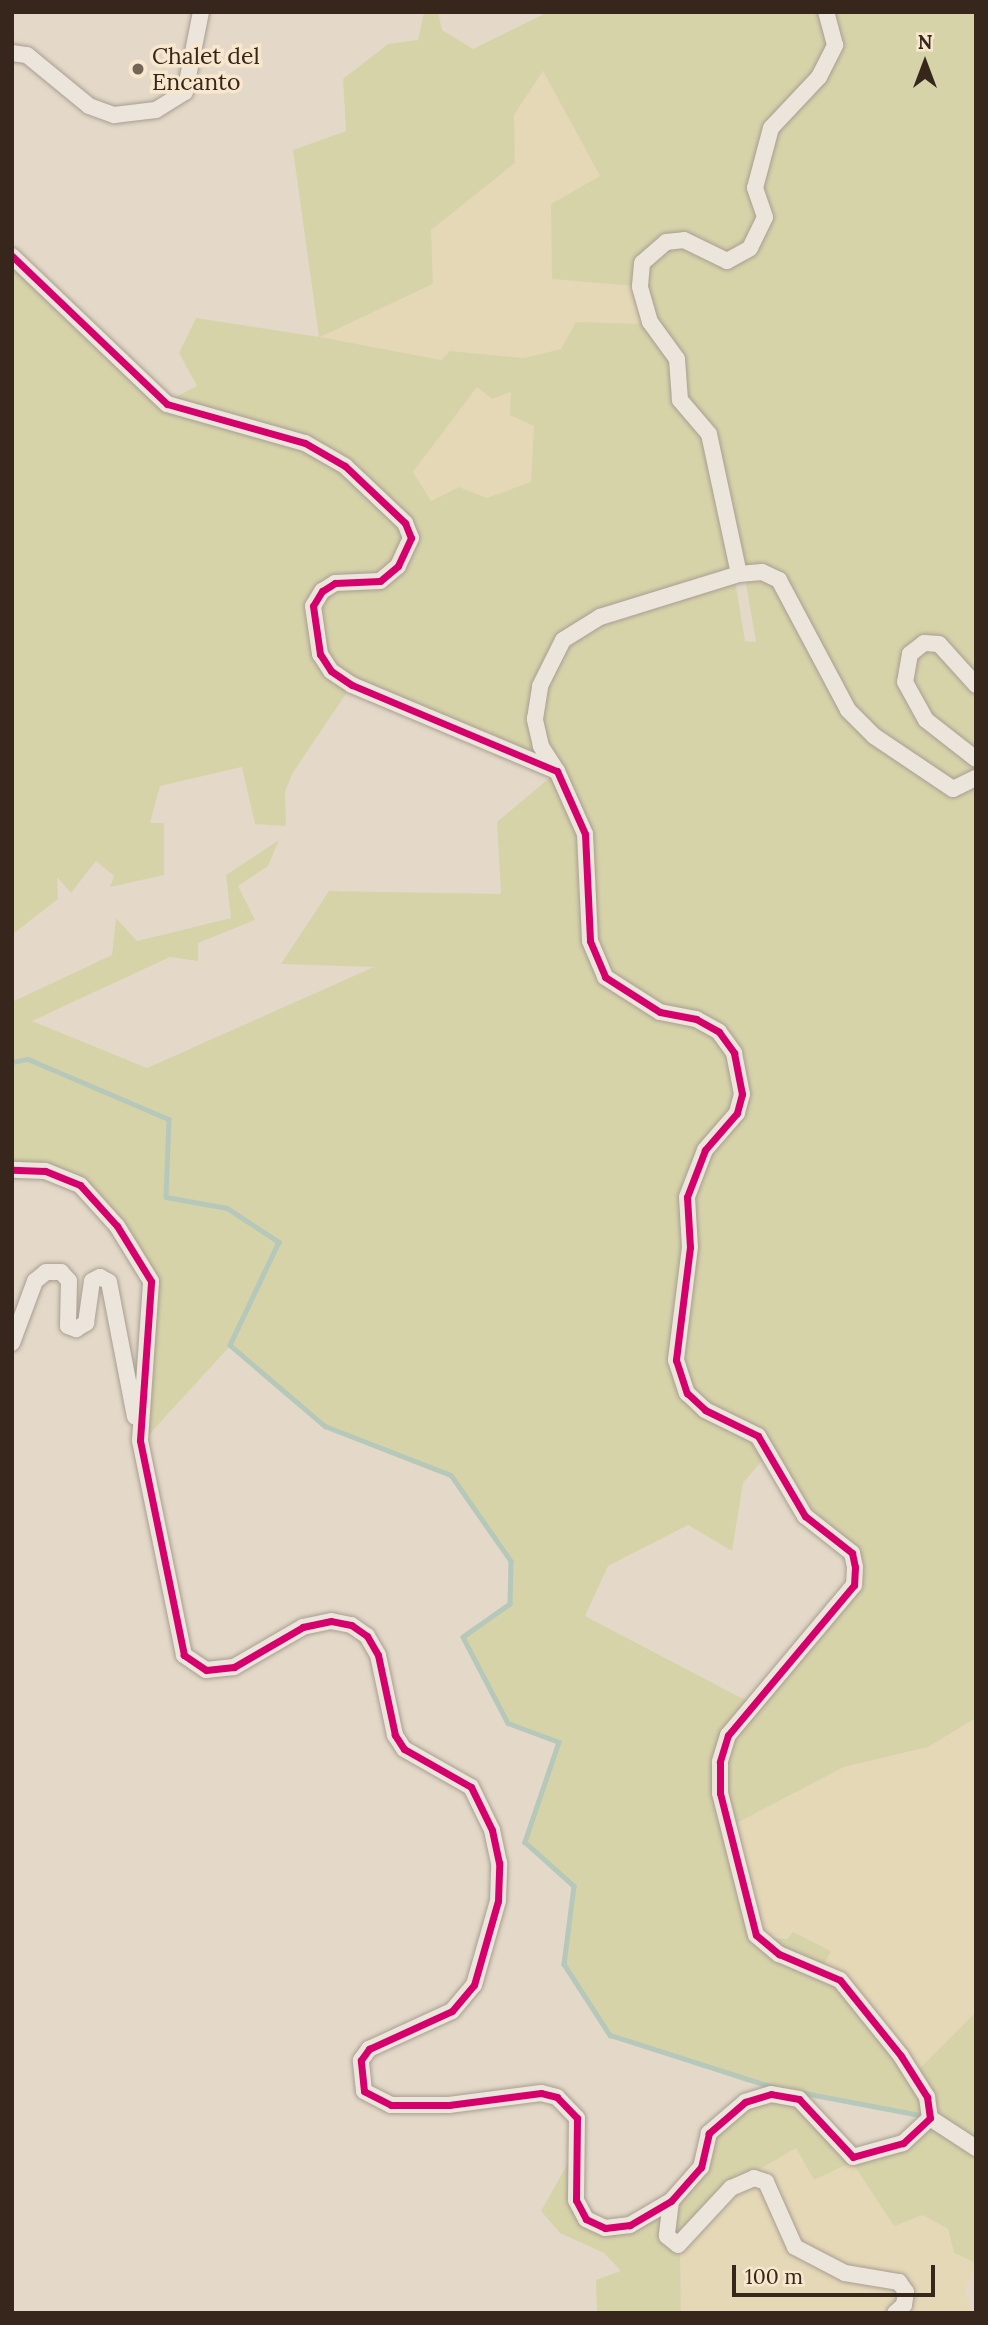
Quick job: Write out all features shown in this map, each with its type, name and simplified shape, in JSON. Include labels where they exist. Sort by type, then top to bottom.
[{"type":"street","points":[[12,53],[27,55],[89,106],[114,115],[156,110],[185,92],[201,12]]},
{"type":"street","points":[[739,574],[709,434],[680,401],[677,359],[650,322],[640,286],[642,262],[666,242],[684,240],[727,261],[750,248],[765,218],[755,188],[771,128],[818,77],[835,45],[825,12]]},
{"type":"street","points":[[12,256],[167,404],[305,443],[345,466],[405,523],[411,538],[398,566],[380,582],[335,583],[313,606],[314,637],[331,671],[352,685],[557,771]]},
{"type":"street","points":[[976,778],[953,789],[874,736],[848,710],[779,580],[762,572],[739,574],[600,617],[563,640],[540,686],[535,719],[541,746],[557,771],[585,834],[590,941],[605,976],[660,1012],[696,1019],[719,1032],[734,1053],[739,1075],[737,1113],[705,1150],[687,1197],[690,1247],[676,1360],[687,1393],[705,1410],[758,1436],[805,1516],[852,1553],[855,1567],[854,1585],[728,1735],[720,1762],[720,1793],[745,1903],[756,1935],[772,1949],[839,1980],[901,2056],[927,2097],[930,2118],[976,2148]]},
{"type":"street","points":[[976,685],[939,644],[924,643],[910,654],[905,682],[926,720],[976,760]]},
{"type":"street","points":[[12,1170],[45,1171],[80,1185],[117,1226],[151,1281],[140,1440]]},
{"type":"street","points":[[12,1343],[35,1281],[46,1272],[61,1272],[69,1281],[68,1326],[76,1329],[86,1323],[92,1282],[100,1277],[109,1282],[180,1645],[192,1664],[206,1670],[234,1667],[303,1627],[331,1621],[351,1625],[367,1636],[378,1655],[395,1735],[404,1749],[471,1787],[492,1830],[499,1863],[498,1901],[474,1985],[452,2011],[369,2049],[361,2060],[365,2091],[391,2105],[449,2105],[541,2093],[556,2097],[577,2118],[576,2200],[586,2219],[605,2228],[630,2225],[671,2201],[701,2167],[709,2133],[745,2102],[771,2094],[799,2099],[853,2157],[903,2143],[930,2118]]},
{"type":"street","points":[[671,2201],[667,2236],[678,2245],[731,2188],[754,2178],[766,2182],[795,2246],[845,2273],[900,2282],[904,2305],[895,2313]]},
{"type":"shaded area","points":[[424,12],[438,12],[442,30],[473,49],[548,12],[820,12],[830,45],[815,74],[766,127],[750,188],[760,218],[747,245],[727,256],[665,237],[635,286],[552,279],[551,204],[600,176],[543,71],[514,115],[515,163],[431,230],[433,284],[320,337],[441,360],[450,351],[524,358],[561,349],[576,322],[645,324],[673,360],[675,403],[706,438],[734,571],[560,636],[536,684],[544,760],[334,668],[325,652],[318,608],[326,595],[336,588],[383,586],[416,538],[348,462],[170,400],[197,386],[179,353],[196,318],[319,337],[293,150],[346,131],[343,79],[388,44],[418,40]],"holes":[[[477,387],[492,399],[511,392],[510,415],[534,426],[531,482],[487,498],[459,487],[431,501],[413,472]]]},
{"type":"shaded area","points":[[831,12],[976,12],[976,679],[922,638],[899,682],[974,766],[972,774],[954,783],[877,732],[852,707],[795,597],[743,568],[694,413],[645,286],[647,265],[668,247],[682,245],[728,266],[741,263],[766,234],[770,215],[760,188],[776,130],[822,80]]},
{"type":"shaded area","points":[[543,71],[600,176],[645,324],[615,324],[561,349],[524,358],[441,360],[319,337],[433,284],[430,230],[515,163],[514,115]]},
{"type":"shaded area","points":[[12,263],[165,408],[303,448],[341,470],[401,526],[405,538],[394,563],[379,576],[322,591],[315,637],[352,685],[292,774],[285,792],[286,826],[255,824],[242,767],[160,786],[150,823],[164,823],[164,875],[110,887],[114,876],[96,861],[71,893],[57,877],[58,899],[13,934],[12,953]]},
{"type":"shaded area","points":[[477,387],[511,391],[534,426],[531,483],[487,498],[459,487],[431,501],[413,472]]},
{"type":"shaded area","points":[[761,577],[776,584],[844,713],[953,795],[976,783],[976,1718],[928,1747],[844,1767],[733,1825],[725,1763],[732,1737],[861,1568],[789,1481],[762,1433],[708,1406],[692,1390],[681,1359],[692,1197],[709,1153],[741,1115],[739,1051],[609,974],[595,940],[590,833],[546,744],[540,719],[545,687],[567,644],[602,622],[735,580],[745,641],[756,642],[745,578]]},
{"type":"shaded area","points":[[925,648],[937,649],[976,692],[976,751],[930,717],[910,681],[914,657]]},
{"type":"shaded area","points":[[553,775],[581,835],[601,979],[716,1036],[730,1056],[737,1094],[733,1111],[689,1173],[683,1395],[755,1440],[767,1455],[743,1483],[732,1551],[688,1525],[608,1566],[585,1616],[749,1702],[724,1733],[734,1877],[752,1938],[836,1984],[896,2059],[922,2098],[925,2116],[746,2082],[610,2035],[564,1964],[574,1886],[525,1842],[558,1742],[508,1723],[463,1637],[510,1604],[511,1560],[451,1475],[325,1426],[230,1346],[145,1439],[156,1280],[83,1181],[12,1165],[12,1002],[112,955],[116,918],[137,941],[231,918],[226,875],[279,840],[268,866],[238,886],[255,920],[198,943],[198,961],[170,957],[32,1021],[147,1068],[374,967],[281,964],[329,891],[501,894],[497,822]]},
{"type":"shaded area","points":[[976,1718],[976,2012],[916,2072],[823,1966],[830,1951],[760,1932],[733,1825],[844,1767],[928,1747]]},
{"type":"shaded area","points":[[793,1932],[831,1951],[823,1966],[782,1950],[767,1937],[787,1939]]},
{"type":"shaded area","points":[[976,2012],[976,2142],[935,2115],[916,2072]]},
{"type":"shaded area","points":[[770,2100],[797,2104],[852,2162],[814,2180],[796,2148],[753,2173],[673,2240],[676,2203],[713,2136],[747,2107]]},
{"type":"shaded area","points":[[931,2124],[976,2154],[976,2263],[954,2253],[948,2229],[923,2215],[894,2226],[852,2162],[906,2147]]},
{"type":"shaded area","points":[[796,2147],[852,2162],[894,2226],[922,2215],[948,2229],[954,2253],[976,2263],[965,2291],[971,2307],[967,2313],[903,2313],[903,2278],[889,2271],[847,2268],[799,2243],[753,2173]]},
{"type":"shaded area","points":[[570,2160],[571,2201],[605,2233],[665,2210],[663,2244],[680,2250],[681,2313],[597,2313],[596,2280],[621,2271],[604,2253],[560,2233],[541,2211]]},
{"type":"shaded area","points":[[746,2185],[763,2186],[792,2251],[896,2286],[900,2302],[879,2313],[681,2313],[680,2250],[706,2218]]},
{"type":"waterway","points":[[12,1062],[28,1059],[169,1119],[166,1197],[227,1208],[279,1242],[230,1345],[325,1426],[451,1475],[511,1561],[510,1604],[463,1637],[508,1723],[559,1742],[525,1842],[574,1886],[564,1964],[610,2035],[773,2087]]},
{"type":"waterway","points":[[799,2092],[925,2116]]},
{"type":"cycle path","points":[[12,256],[167,404],[305,443],[345,466],[405,523],[411,538],[398,566],[380,581],[335,583],[322,591],[313,606],[320,654],[331,671],[352,685],[557,771],[585,834],[590,941],[605,977],[660,1012],[696,1019],[719,1032],[734,1053],[742,1094],[737,1113],[705,1150],[687,1197],[690,1247],[676,1360],[687,1393],[705,1410],[758,1436],[805,1516],[852,1553],[855,1567],[854,1585],[728,1735],[720,1762],[720,1793],[756,1935],[779,1954],[840,1980],[901,2056],[927,2097],[930,2118],[903,2143],[853,2157],[799,2099],[771,2094],[745,2102],[709,2133],[701,2167],[671,2201],[630,2225],[605,2228],[586,2219],[576,2200],[577,2118],[557,2097],[541,2093],[449,2105],[391,2105],[364,2091],[361,2060],[369,2049],[452,2011],[474,1985],[498,1901],[499,1863],[492,1830],[471,1787],[404,1749],[395,1735],[378,1655],[367,1636],[351,1625],[331,1621],[303,1627],[234,1667],[206,1670],[184,1655],[140,1440],[151,1281],[117,1226],[80,1185],[45,1171],[12,1170]]},
{"type":"place","name":"Chalet del Encanto","points":[[138,69]]}]
